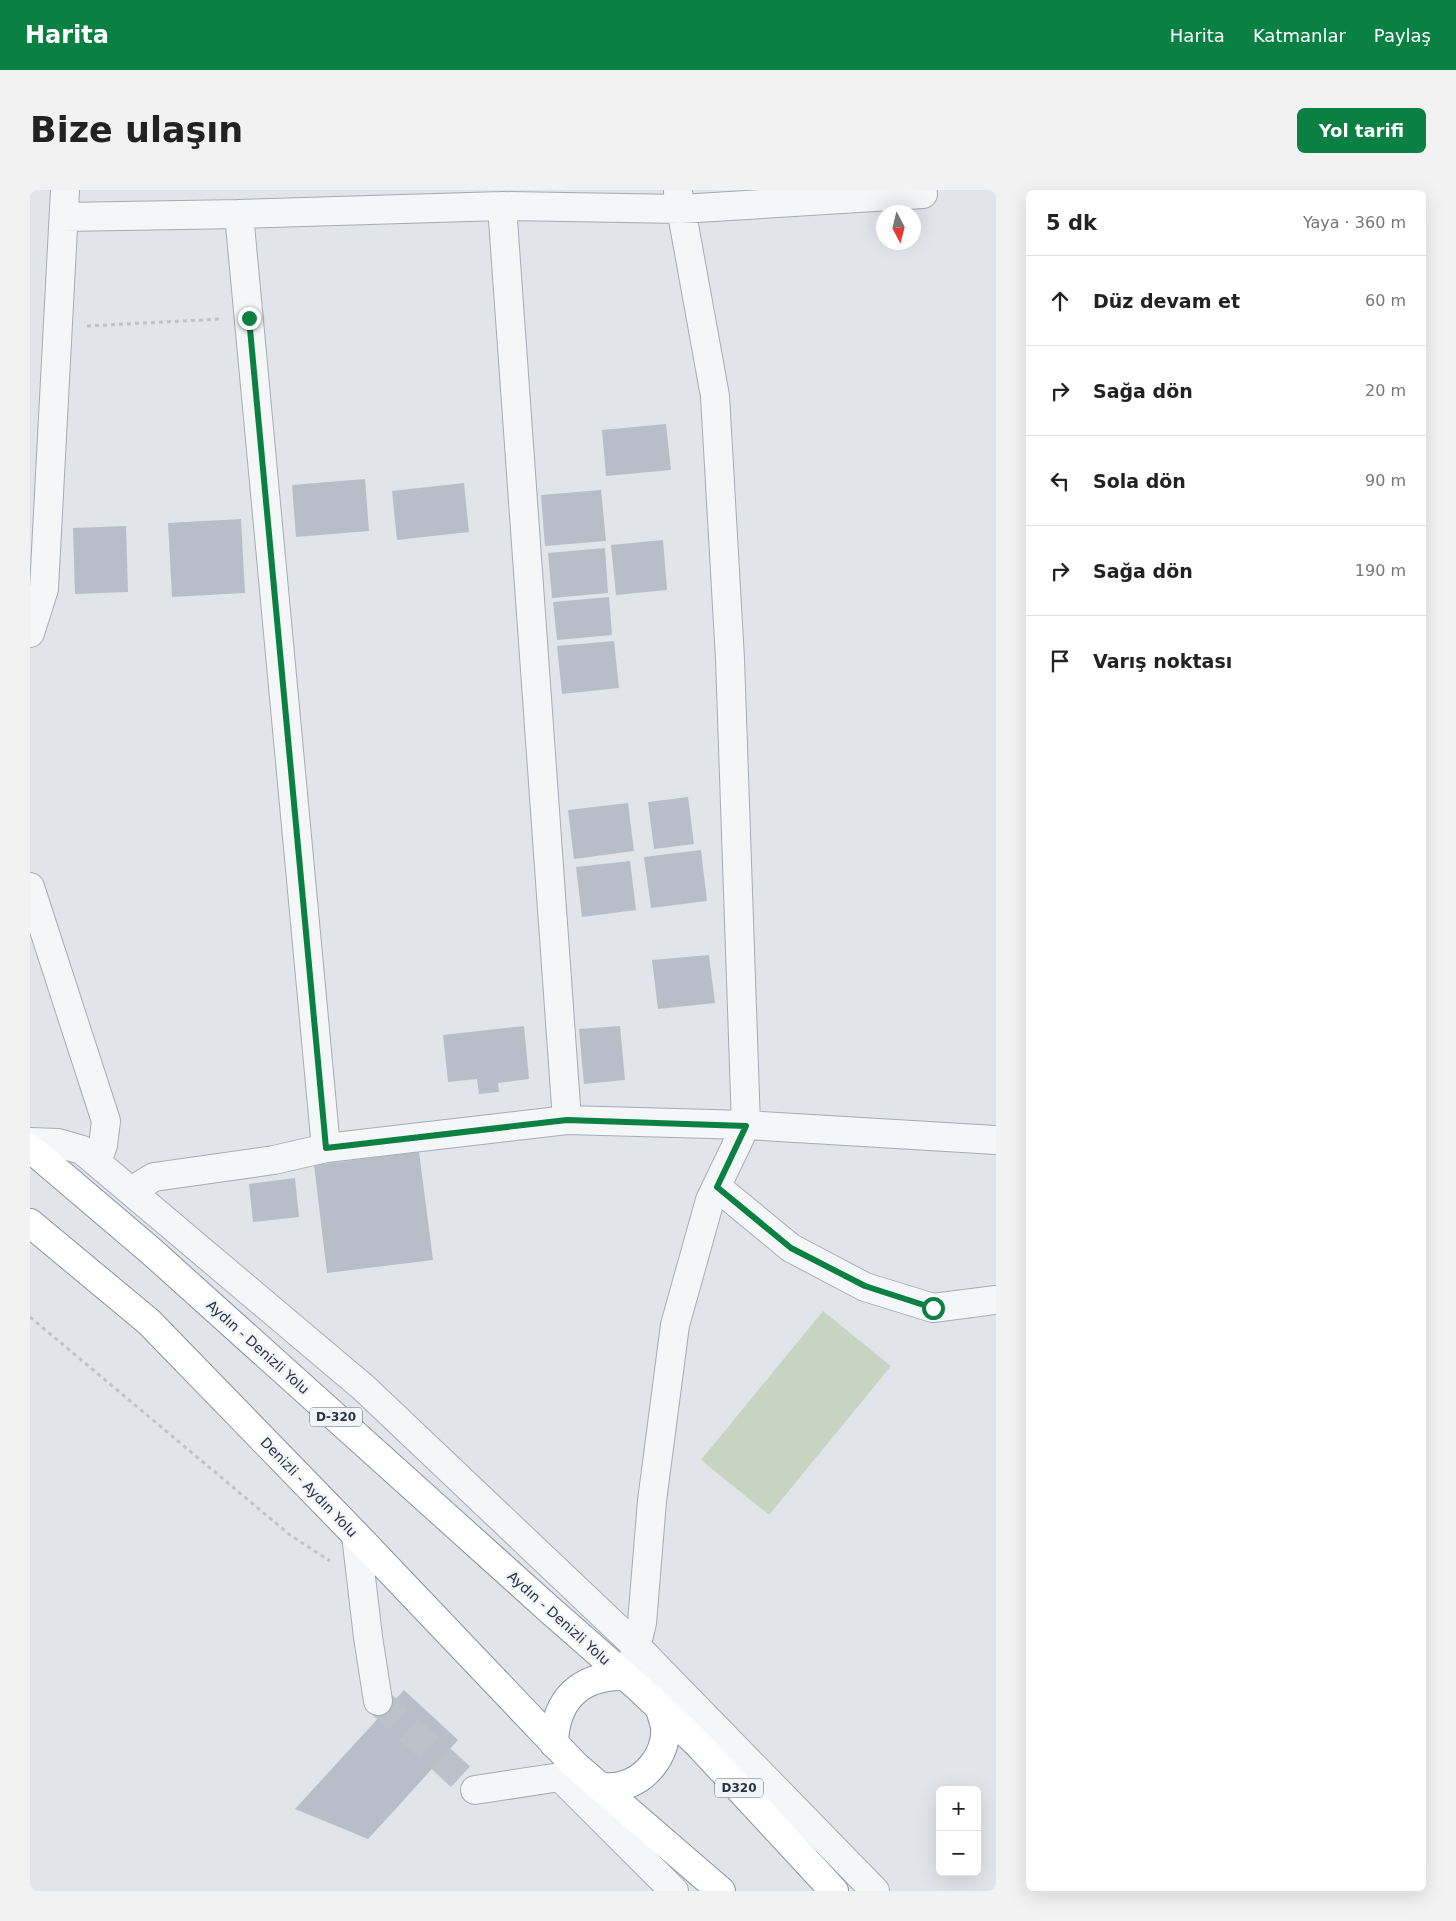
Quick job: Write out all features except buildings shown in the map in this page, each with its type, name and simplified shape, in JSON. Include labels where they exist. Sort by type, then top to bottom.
[{"type":"highway","name":"Aydın - Denizli Yolu","points":[[30,1148],[151,1251],[633,1682]]},
{"type":"highway","name":"Denizli - Aydın Yolu","points":[[30,1223],[149,1322],[356,1535],[554,1744],[567,1771]]},
{"type":"highway","points":[[554,1744],[557,1716],[573,1693],[597,1678],[610,1676],[633,1682]]},
{"type":"highway","name":"D320","points":[[633,1682],[668,1697],[697,1743],[834,1891]]},
{"type":"highway","points":[[600,1787],[620,1786],[639,1778],[654,1765],[663,1747],[668,1697]]},
{"type":"highway","points":[[567,1771],[600,1787],[721,1891]]},
{"type":"street","points":[[30,633],[44,589],[66,190]]},
{"type":"street","points":[[64,218],[923,194]]},
{"type":"street","points":[[633,1682],[631,1668],[642,1623],[652,1501],[675,1325],[710,1200],[746,1126],[730,659],[715,396],[679,200]]},
{"type":"street","points":[[502,206],[567,1120]]},
{"type":"street","points":[[239,214],[326,1148]]},
{"type":"street","points":[[30,887],[106,1121],[103,1144],[97,1162]]},
{"type":"street","points":[[131,1190],[154,1177],[274,1160],[326,1148],[567,1120],[746,1126],[996,1140]]},
{"type":"street","points":[[30,1142],[58,1143],[82,1150],[364,1388],[637,1647],[668,1697],[875,1891]]},
{"type":"street","points":[[717,1187],[791,1248],[865,1286],[933,1308],[996,1300]]},
{"type":"street","points":[[356,1535],[378,1701]]},
{"type":"street","points":[[475,1790],[567,1771],[674,1891]]},
{"type":"path","points":[[57,327],[249,318]]},
{"type":"path","points":[[30,1317],[290,1535],[361,1581]]},
{"type":"green space","points":[[823,1311],[891,1366],[769,1515],[701,1460]]},
{"type":"tunnel","points":[[378,1701],[475,1790]]},
{"type":"route","points":[[249,318],[326,1148],[567,1120],[746,1126],[717,1187],[791,1248],[865,1286],[933,1308]]}]
